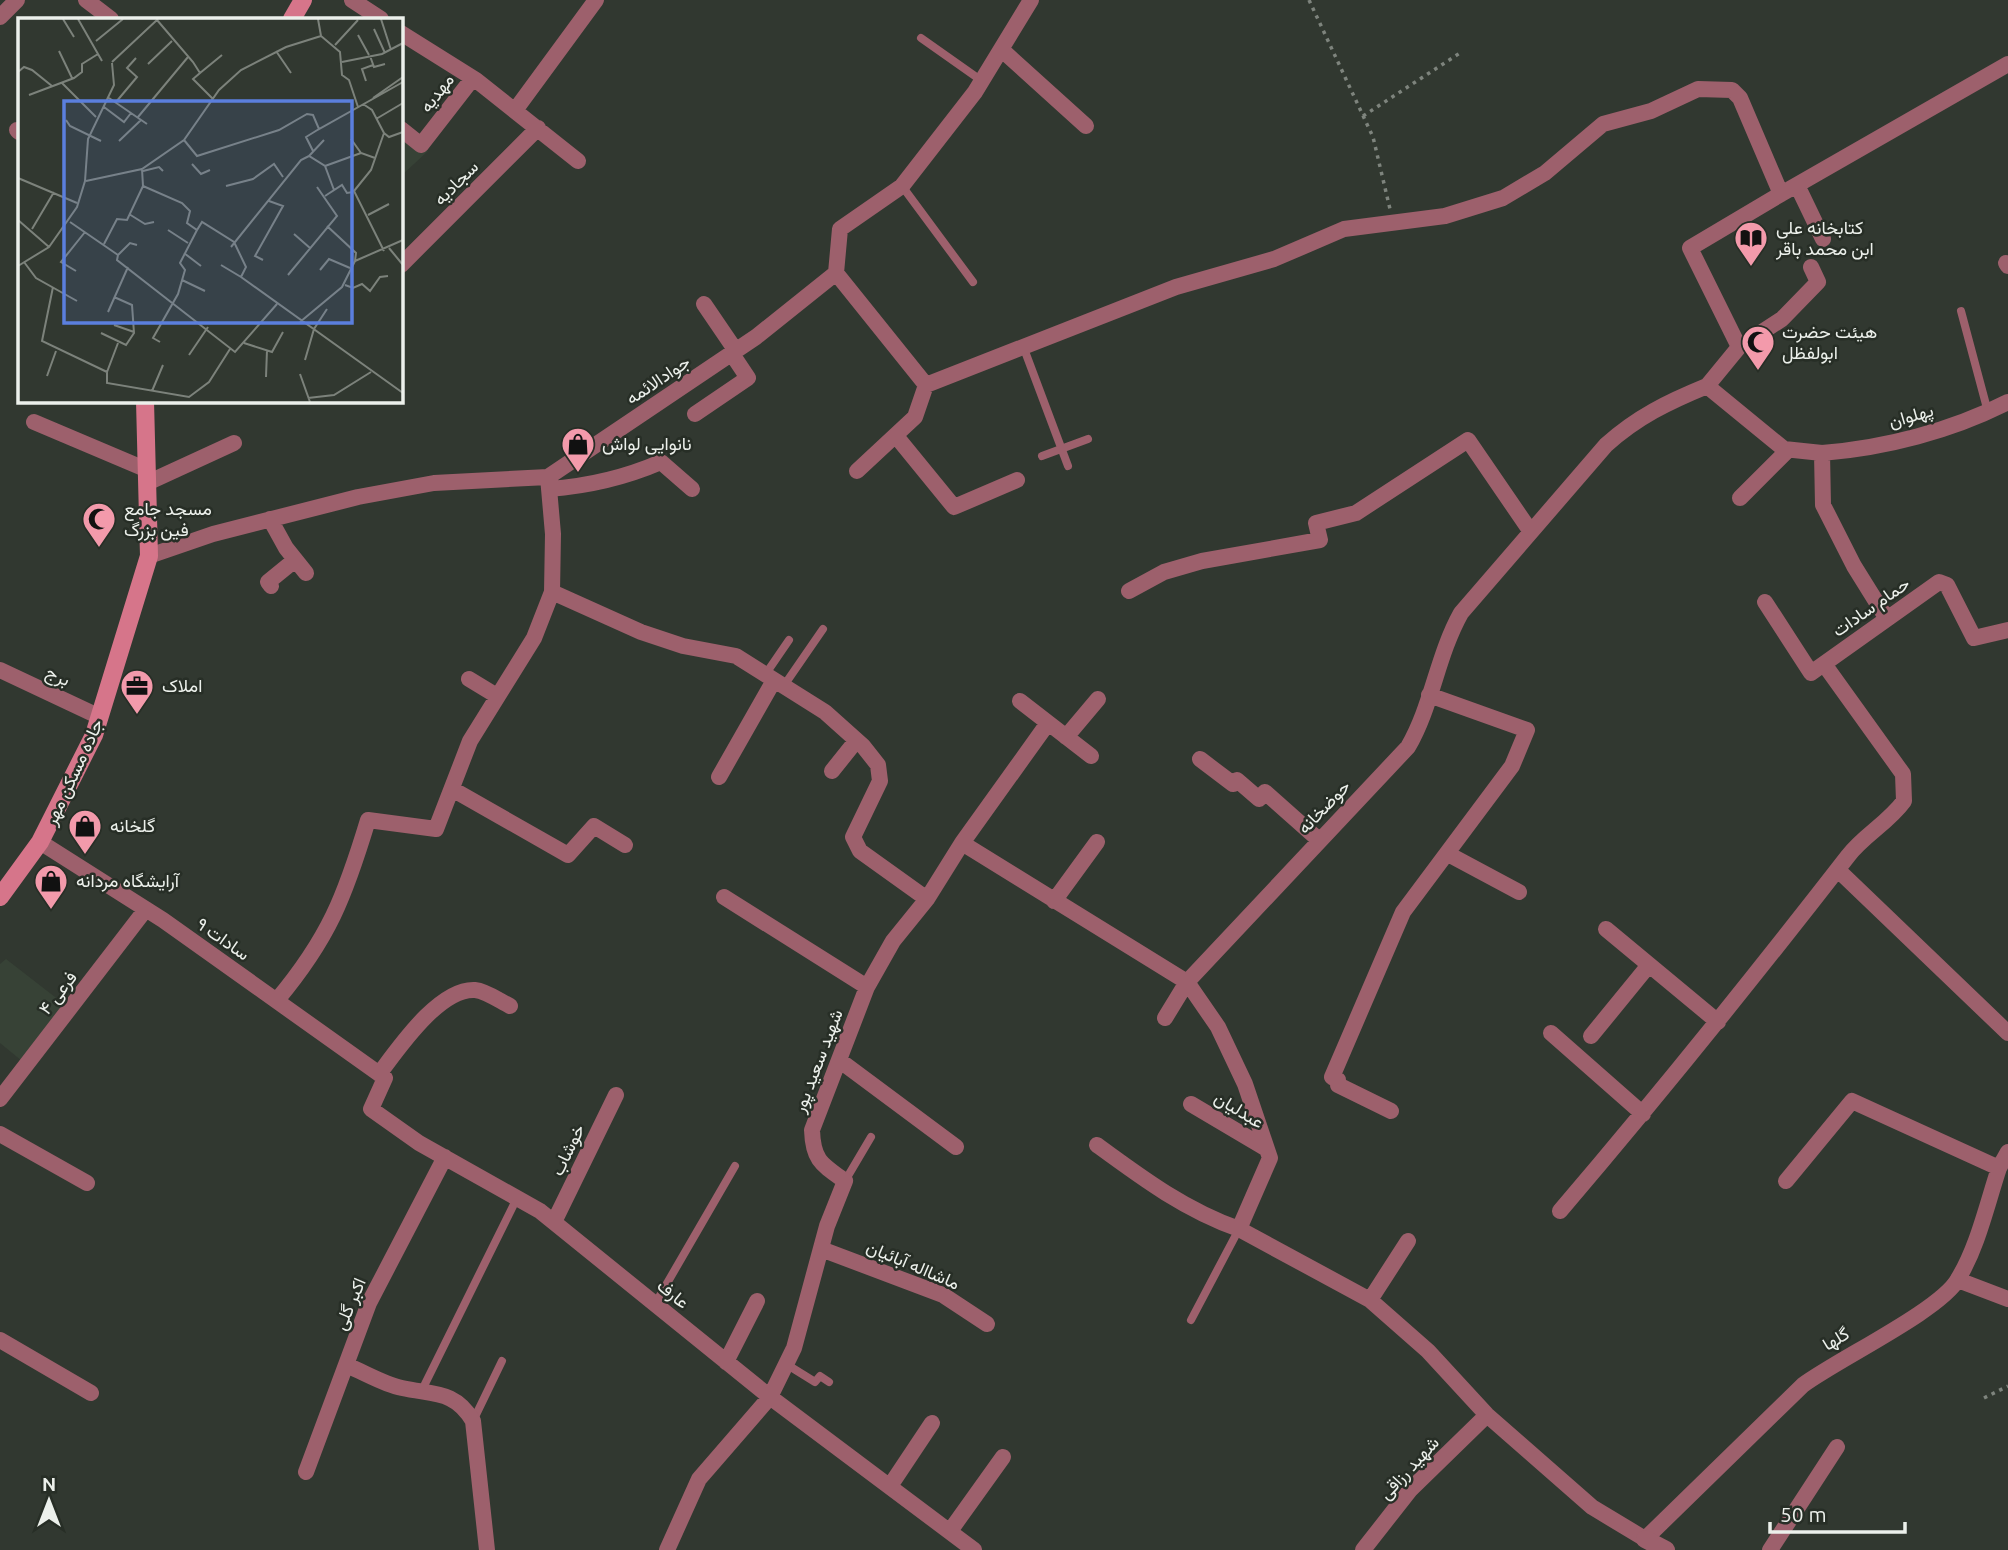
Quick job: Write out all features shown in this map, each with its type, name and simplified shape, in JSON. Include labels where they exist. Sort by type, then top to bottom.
[{"type":"main road","points":[[293,18],[303,0]]},
{"type":"main road","name":"جاده مسکن مهر","points":[[0,897],[40,842],[69,790],[100,717],[149,556],[145,402]]},
{"type":"street","points":[[0,17],[17,0]]},
{"type":"street","points":[[86,0],[110,18]]},
{"type":"street","points":[[516,109],[597,0]]},
{"type":"street","points":[[926,385],[836,273],[840,229],[902,186],[982,81],[1031,0]]},
{"type":"street","points":[[360,2],[380,18]]},
{"type":"street","points":[[402,34],[473,78],[516,109],[578,161]]},
{"type":"street","points":[[1002,50],[1086,126]]},
{"type":"street","points":[[1739,347],[1690,248],[2008,64]]},
{"type":"street","name":"مهدیه","points":[[402,130],[421,145],[473,78]]},
{"type":"street","points":[[857,471],[915,417],[926,385],[1175,286],[1274,259],[1344,229],[1445,216],[1503,198],[1545,173],[1602,124],[1651,111],[1682,95],[1714,87],[1732,90],[1740,98],[1781,194]]},
{"type":"street","name":"سجادیه","points":[[402,264],[538,128]]},
{"type":"street","points":[[1797,185],[1823,239]]},
{"type":"street","points":[[1740,498],[1788,450],[1707,386],[1739,347],[1782,319],[1818,282],[1811,267]]},
{"type":"street","name":"جوادالائمه","points":[[548,483],[734,352],[836,273]]},
{"type":"street","points":[[695,414],[748,378],[704,304]]},
{"type":"street","name":"حوضخانه","points":[[1165,1018],[1187,982],[1408,747],[1421,725],[1448,636],[1461,614],[1605,445],[1629,424],[1656,407],[1707,386]]},
{"type":"street","name":"پهلوان","points":[[1788,450],[1822,453],[1861,450],[1921,435],[1988,412],[2008,402]]},
{"type":"street","points":[[34,422],[146,476],[234,443]]},
{"type":"street","points":[[896,436],[954,507],[1017,480]]},
{"type":"street","points":[[1129,592],[1164,572],[1202,561],[1320,540],[1316,523],[1356,513],[1468,440],[1531,532]]},
{"type":"street","points":[[1822,453],[1823,505],[1854,566],[1887,619]]},
{"type":"street","points":[[149,556],[213,534],[270,519],[358,497],[434,483],[548,483],[585,486],[624,478],[661,462],[692,489]]},
{"type":"street","points":[[277,1000],[304,968],[334,919],[368,820],[436,829],[470,741],[534,638],[552,592],[553,534],[548,483]]},
{"type":"street","points":[[270,519],[301,567],[268,582],[271,586]]},
{"type":"street","name":"حمام سادات","points":[[1824,664],[1939,583],[1947,584],[1974,638],[2008,631]]},
{"type":"street","points":[[552,592],[641,632],[683,646],[736,656],[825,712],[878,765],[880,781],[853,837],[860,851],[927,899]]},
{"type":"street","points":[[1560,1211],[1718,1022],[1860,843],[1893,816],[1904,801],[1903,774],[1824,664],[1811,673],[1765,602]]},
{"type":"street","name":"برج","points":[[0,670],[100,717]]},
{"type":"street","points":[[469,679],[497,696]]},
{"type":"street","points":[[719,777],[774,682]]},
{"type":"street","points":[[1391,1111],[1338,1085],[1338,1080],[1332,1077],[1403,912],[1512,766],[1527,730],[1429,695]]},
{"type":"street","points":[[1066,737],[1098,699]]},
{"type":"street","points":[[1020,701],[1091,756]]},
{"type":"street","name":"شهید سعید پور","points":[[845,1181],[822,1165],[813,1151],[812,1130],[867,987],[893,941],[927,899],[962,843],[1048,723]]},
{"type":"street","points":[[832,771],[856,741]]},
{"type":"street","points":[[1200,759],[1233,784],[1237,780],[1259,799],[1265,792],[1319,840]]},
{"type":"street","points":[[452,789],[568,855],[594,826],[625,845]]},
{"type":"street","name":"سادات ۹","points":[[40,842],[146,909],[379,1074]]},
{"type":"street","points":[[1054,901],[1097,842]]},
{"type":"street","points":[[962,843],[1187,982],[1218,1027],[1245,1084],[1270,1158],[1239,1229]]},
{"type":"street","points":[[1448,854],[1519,892]]},
{"type":"street","points":[[1838,870],[2008,1033]]},
{"type":"street","points":[[724,897],[867,987]]},
{"type":"street","name":"فرعی ۴","points":[[0,1099],[146,909]]},
{"type":"street","points":[[1605,929],[1718,1022]]},
{"type":"street","points":[[1591,1037],[1649,965]]},
{"type":"street","points":[[379,1074],[405,1030],[461,992],[477,990],[510,1006]]},
{"type":"street","points":[[1551,1033],[1643,1114]]},
{"type":"street","points":[[839,1060],[956,1147]]},
{"type":"street","name":"عارف","points":[[379,1074],[385,1079],[371,1109],[444,1157],[554,1222],[770,1397],[974,1550]]},
{"type":"street","name":"خوشاب","points":[[554,1222],[616,1096]]},
{"type":"street","points":[[1786,1181],[1852,1101],[1999,1168]]},
{"type":"street","name":"عبدلیان","points":[[1191,1104],[1268,1149]]},
{"type":"street","points":[[0,1134],[87,1183]]},
{"type":"street","points":[[1097,1145],[1154,1187],[1203,1216],[1239,1229],[1370,1300],[1428,1351],[1487,1415],[1592,1507],[1666,1550]]},
{"type":"street","name":"گلها","points":[[1645,1539],[1803,1385],[1831,1364],[1944,1298],[1958,1280],[1999,1168],[2008,1153]]},
{"type":"street","name":"اکبر گلی","points":[[306,1472],[369,1303],[444,1157]]},
{"type":"street","points":[[667,1550],[699,1479],[770,1397],[794,1348],[821,1249],[845,1181]]},
{"type":"street","points":[[1370,1300],[1408,1241]]},
{"type":"street","name":"ماشااله آبائیان","points":[[821,1249],[943,1295],[986,1324]]},
{"type":"street","points":[[1958,1280],[2008,1299]]},
{"type":"street","points":[[726,1362],[757,1301]]},
{"type":"street","points":[[0,1340],[91,1393]]},
{"type":"street","points":[[346,1365],[402,1388],[445,1396],[465,1407],[473,1421],[486,1550]]},
{"type":"street","name":"شهید رزاقی","points":[[1363,1550],[1410,1490],[1487,1415]]},
{"type":"street","points":[[890,1486],[932,1423]]},
{"type":"street","points":[[1770,1550],[1837,1447]]},
{"type":"street","points":[[950,1531],[1003,1457]]},
{"type":"lane","points":[[921,38],[982,81]]},
{"type":"lane","points":[[902,186],[973,282]]},
{"type":"lane","points":[[1961,311],[1988,412]]},
{"type":"lane","points":[[1023,346],[1069,466]]},
{"type":"lane","points":[[1042,456],[1088,439]]},
{"type":"lane","points":[[774,682],[823,629]]},
{"type":"lane","points":[[774,682],[789,640]]},
{"type":"lane","points":[[845,1181],[870,1138]]},
{"type":"lane","points":[[655,1304],[735,1166]]},
{"type":"lane","points":[[422,1390],[517,1198]]},
{"type":"lane","points":[[1191,1320],[1239,1229]]},
{"type":"lane","points":[[473,1421],[502,1361]]},
{"type":"lane","points":[[786,1364],[815,1382],[820,1376],[829,1382]]},
{"type":"path","points":[[1309,0],[1373,138],[1393,222]]},
{"type":"path","points":[[1363,116],[1460,53]]},
{"type":"path","points":[[1984,1398],[2008,1386]]},
{"type":"shaded area","points":[[402,133],[428,151],[402,175]]},
{"type":"shaded area","points":[[6,959],[64,1004],[22,1061],[0,1043],[0,964]]},
{"type":"place","name":"کتابخانه علی ابن محمد باقر","points":[[1751,268]]},
{"type":"place","name":"هیئت حضرت ابولفظل","points":[[1758,372]]},
{"type":"place","name":"نانوایی لواش","points":[[578,474]]},
{"type":"place","name":"مسجد جامع فین بزرگ","points":[[99,549]]},
{"type":"place","name":"املاک","points":[[137,716]]},
{"type":"place","name":"گلخانه","points":[[85,856]]},
{"type":"place","name":"آرایشگاه مردانه","points":[[51,911]]}]
